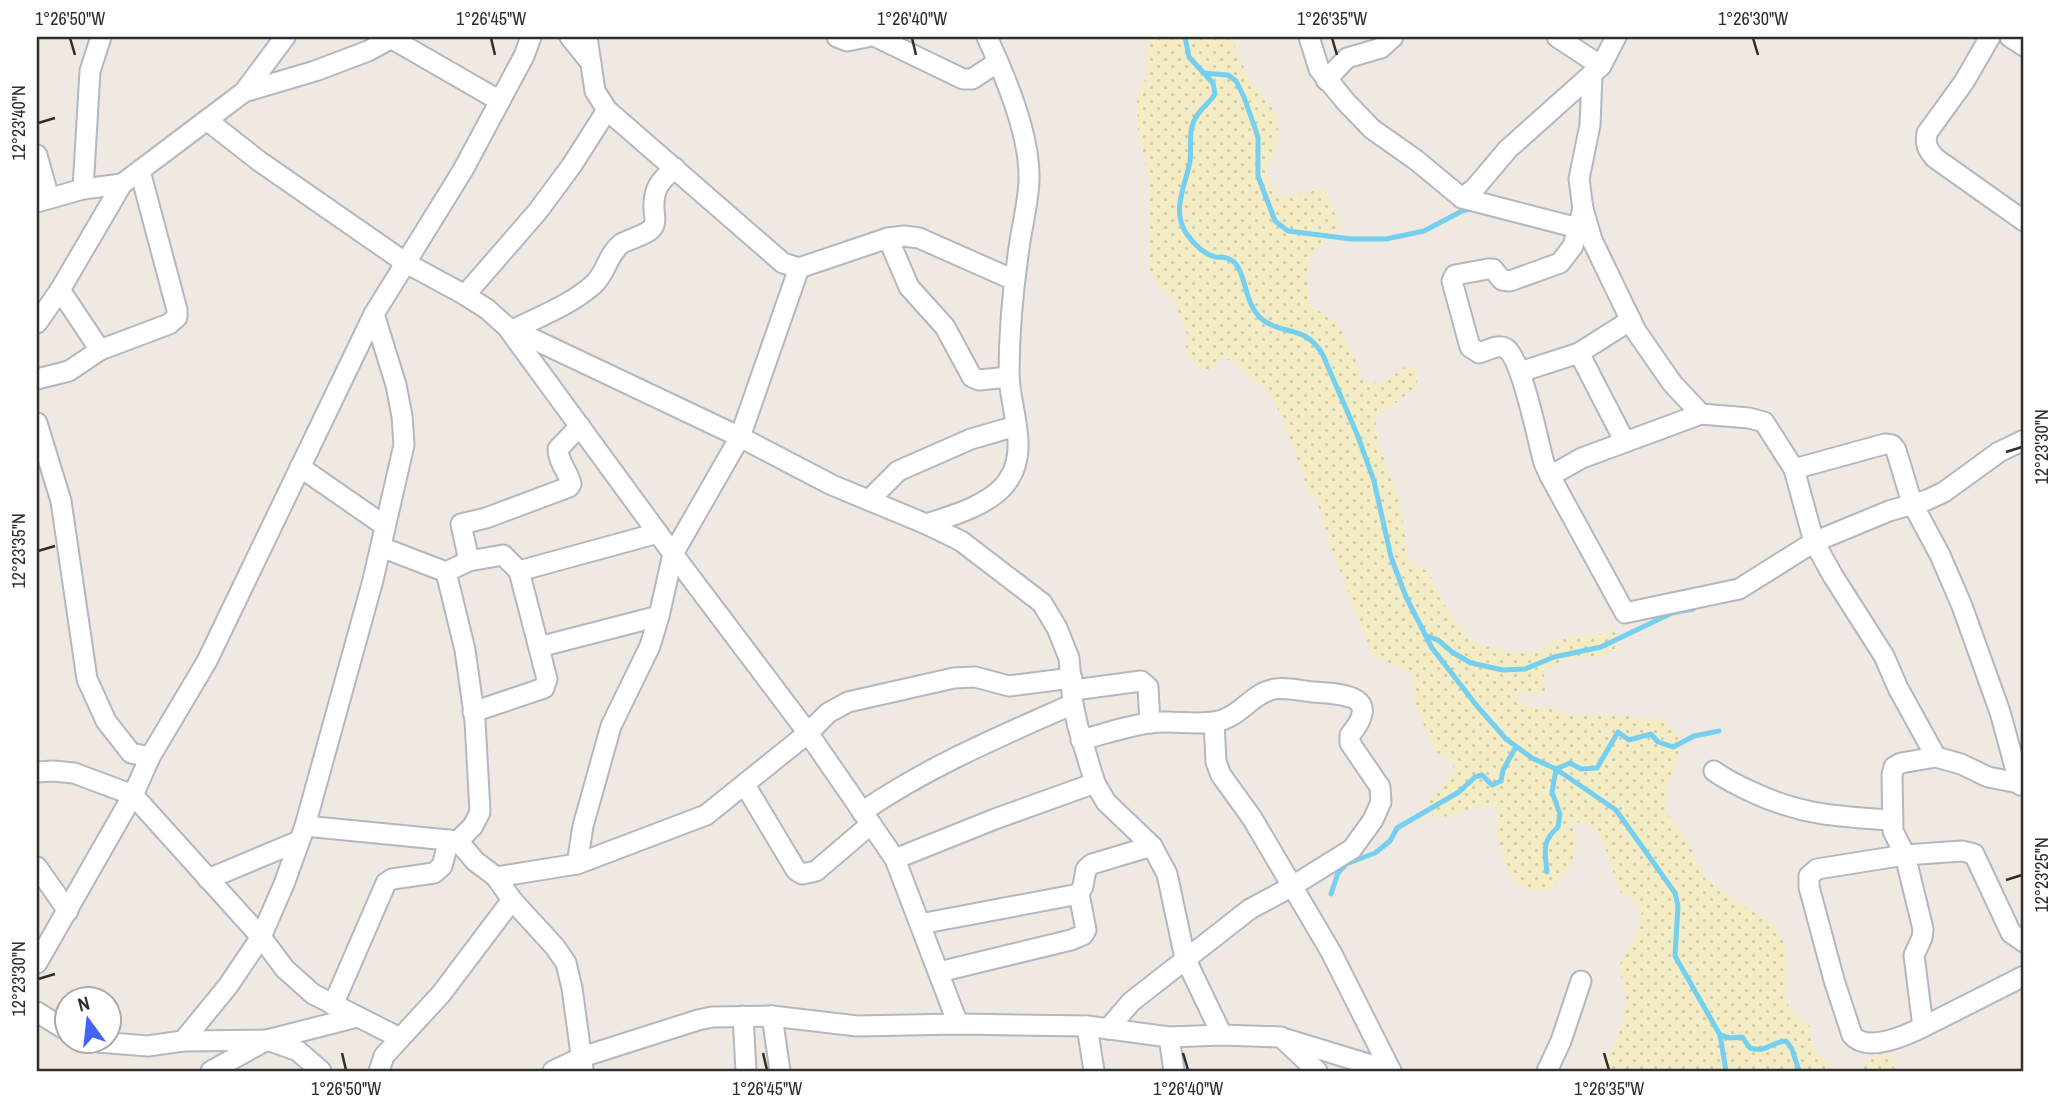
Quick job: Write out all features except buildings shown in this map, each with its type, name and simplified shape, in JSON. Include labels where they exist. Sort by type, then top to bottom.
[{"type":"street","points":[[83,189],[90,71],[100,37]]},
{"type":"street","points":[[37,323],[60,290],[122,184],[244,92],[285,37]]},
{"type":"street","points":[[244,92],[315,71],[368,51],[391,37],[500,101]]},
{"type":"street","points":[[37,963],[133,795],[150,757],[207,661],[374,314],[463,170],[524,56],[531,37]]},
{"type":"street","points":[[570,37],[591,63]]},
{"type":"street","points":[[587,37],[595,91],[607,110],[783,263],[799,268],[888,238],[904,236],[919,238],[1014,280]]},
{"type":"street","points":[[837,37],[847,41],[867,37]]},
{"type":"street","points":[[876,37],[964,79],[972,79],[998,61]]},
{"type":"street","points":[[926,524],[962,513],[994,495],[1009,480],[1019,452],[1009,377],[1014,280],[1029,174],[1021,129],[987,37]]},
{"type":"street","points":[[1309,37],[1319,69],[1326,80],[1373,129],[1462,198],[1581,218]]},
{"type":"street","points":[[1326,80],[1353,54],[1381,48],[1393,37]]},
{"type":"street","points":[[1557,37],[1597,70]]},
{"type":"street","points":[[1462,198],[1475,188],[1508,149],[1597,70],[1616,37]]},
{"type":"street","points":[[1990,37],[1964,82],[1927,133],[1925,141],[1927,149],[1935,158],[2024,221]]},
{"type":"street","points":[[2010,37],[2024,46]]},
{"type":"street","points":[[1597,70],[1579,179],[1581,218],[1573,246],[1560,263],[1510,281],[1502,280],[1493,269],[1455,275],[1452,281],[1470,347],[1479,353],[1501,346],[1508,349],[1520,372],[1544,463],[1625,613],[1739,589],[1814,542],[1846,527],[1944,492],[1999,452],[2024,440]]},
{"type":"street","points":[[466,295],[538,211],[572,165],[607,110]]},
{"type":"street","points":[[208,121],[259,161],[406,263],[466,295],[510,328],[740,437],[832,485],[961,541],[1042,603],[1057,628],[1069,658],[1081,740],[1095,783],[1106,802],[1152,846],[1167,874],[1185,958],[1222,1035]]},
{"type":"street","points":[[37,155],[43,200],[83,189],[122,184]]},
{"type":"street","points":[[510,328],[570,301],[594,284],[621,244],[652,228],[655,223],[653,195],[657,184],[675,168]]},
{"type":"street","points":[[37,379],[69,371],[100,350],[169,324],[177,317],[140,171]]},
{"type":"street","points":[[1581,218],[1630,320],[1672,383],[1701,414]]},
{"type":"street","points":[[888,238],[909,287],[945,327],[972,376],[979,380],[1009,377]]},
{"type":"street","points":[[577,864],[583,826],[611,726],[650,646],[673,554],[740,437],[799,268]]},
{"type":"street","points":[[60,290],[100,350]]},
{"type":"street","points":[[183,1041],[228,986],[261,937],[285,884],[302,833],[381,547],[404,445],[396,385],[374,314]]},
{"type":"street","points":[[1520,372],[1579,353],[1630,320]]},
{"type":"street","points":[[510,328],[673,554],[808,733],[895,859],[958,1024]]},
{"type":"street","points":[[1579,353],[1625,442]]},
{"type":"street","points":[[1550,476],[1582,458],[1701,414],[1764,422],[1794,469],[1814,542],[1884,656],[1898,688],[1936,757]]},
{"type":"street","points":[[37,423],[61,501],[87,679],[106,721],[131,753],[150,757]]},
{"type":"street","points":[[468,561],[461,524],[486,518],[569,487],[570,478],[558,456],[558,449],[580,426]]},
{"type":"street","points":[[869,500],[898,471],[971,439],[1016,426]]},
{"type":"street","points":[[1794,469],[1892,444],[1912,503],[1940,555],[1962,606],[2000,712],[2022,785]]},
{"type":"street","points":[[300,467],[386,526]]},
{"type":"street","points":[[519,571],[658,533]]},
{"type":"street","points":[[381,547],[446,572],[468,561],[503,555],[519,571],[547,679],[544,688],[474,712]]},
{"type":"street","points":[[333,1005],[386,883],[392,879],[434,873],[442,866],[453,840],[473,826],[480,812],[474,712],[465,650],[446,572]]},
{"type":"street","points":[[539,647],[659,617]]},
{"type":"street","points":[[496,877],[577,864],[706,816],[808,733],[828,713],[848,702],[954,678],[975,677],[1009,686],[1073,691],[1141,681],[1148,687],[1150,723]]},
{"type":"street","points":[[1081,740],[1150,723],[1214,722],[1232,718],[1262,694],[1276,689],[1349,694],[1359,702],[1362,710],[1360,722],[1349,739],[1380,787],[1381,802],[1373,820],[1352,849],[1250,909],[1131,1002],[1108,1029]]},
{"type":"street","points":[[745,785],[796,870],[802,874],[816,871],[895,789],[997,737],[1073,691]]},
{"type":"street","points":[[1214,722],[1216,762],[1221,775],[1252,818],[1331,952],[1391,1071]]},
{"type":"street","points":[[1923,1027],[1914,955],[1923,938],[1923,929],[1905,855],[1893,831],[1894,767],[1901,763],[1936,757],[1961,764],[1988,777],[2022,785]]},
{"type":"street","points":[[1714,771],[1724,779],[1779,805],[1822,816],[1892,820]]},
{"type":"street","points":[[37,772],[74,773],[133,795],[261,937],[285,969],[313,994],[400,1038]]},
{"type":"street","points":[[895,859],[1095,783]]},
{"type":"street","points":[[208,878],[302,833],[453,840],[496,877],[512,900],[566,962],[582,1064]]},
{"type":"street","points":[[939,972],[1083,935],[1086,930],[1079,894],[1086,869],[1091,864],[1152,846]]},
{"type":"street","points":[[2024,942],[2011,933],[1999,912],[1974,854],[1962,851],[1905,855],[1817,869],[1808,876],[1834,980],[1852,1035],[1857,1041],[1875,1043],[1923,1027],[2024,976]]},
{"type":"street","points":[[37,867],[68,911]]},
{"type":"street","points":[[920,924],[1079,894]]},
{"type":"street","points":[[379,1071],[384,1056],[441,994],[512,900]]},
{"type":"street","points":[[1547,1071],[1561,1041],[1581,981]]},
{"type":"street","points":[[37,1012],[52,1021]]},
{"type":"street","points":[[743,1016],[746,1071]]},
{"type":"street","points":[[553,1071],[582,1064],[698,1020],[712,1017],[772,1016],[857,1026],[1087,1026],[1169,1037],[1282,1037],[1391,1071]]},
{"type":"street","points":[[772,1016],[779,1071]]},
{"type":"street","points":[[122,1043],[148,1046],[183,1041],[267,1040],[357,1017]]},
{"type":"street","points":[[1087,1026],[1094,1071]]},
{"type":"street","points":[[1169,1037],[1174,1071]]},
{"type":"street","points":[[1282,1037],[1317,1071]]},
{"type":"street","points":[[211,1071],[267,1040],[298,1051],[321,1071]]},
{"type":"sand","points":[[1151,37],[1228,37],[1232,41],[1248,75],[1277,118],[1278,134],[1266,174],[1278,199],[1323,187],[1340,226],[1312,254],[1307,274],[1310,306],[1336,321],[1352,351],[1362,380],[1383,382],[1408,365],[1415,368],[1418,375],[1416,387],[1377,414],[1376,423],[1378,442],[1400,506],[1409,560],[1428,572],[1446,608],[1469,639],[1485,646],[1514,653],[1540,652],[1553,641],[1573,636],[1595,636],[1614,629],[1620,646],[1606,654],[1565,660],[1543,670],[1546,691],[1540,694],[1519,692],[1517,699],[1530,706],[1575,715],[1619,715],[1649,720],[1661,718],[1680,736],[1679,752],[1666,794],[1665,810],[1685,835],[1706,880],[1775,927],[1784,942],[1787,965],[1785,993],[1789,1008],[1810,1027],[1812,1044],[1825,1062],[1838,1071],[1602,1071],[1624,1022],[1627,1002],[1619,966],[1638,933],[1642,911],[1633,900],[1619,891],[1600,838],[1587,821],[1575,823],[1573,829],[1577,845],[1569,869],[1555,887],[1533,891],[1517,885],[1507,869],[1496,834],[1499,812],[1493,804],[1434,819],[1427,801],[1454,773],[1453,762],[1436,752],[1414,703],[1412,674],[1373,657],[1330,544],[1315,496],[1309,493],[1282,417],[1271,396],[1235,362],[1223,358],[1206,371],[1197,365],[1186,352],[1187,335],[1173,297],[1160,289],[1150,272],[1149,181],[1138,129],[1137,93],[1147,77],[1145,55]]},
{"type":"sand","points":[[1888,1051],[1895,1060],[1893,1071],[1853,1071],[1877,1055]]},
{"type":"waterway","points":[[1185,37],[1189,57],[1213,83],[1215,94],[1198,114],[1191,131],[1190,161],[1180,206],[1186,233],[1207,253],[1228,258],[1235,263],[1242,275],[1252,307],[1263,320],[1278,328],[1301,334],[1322,353],[1374,481],[1391,557],[1406,597],[1432,648],[1506,739],[1616,810],[1675,893],[1678,906],[1675,956],[1720,1035],[1726,1071]]},
{"type":"waterway","points":[[1203,73],[1228,75],[1236,81],[1258,137],[1258,176],[1275,221],[1288,231],[1351,239],[1386,239],[1424,231],[1462,211],[1475,208]]},
{"type":"waterway","points":[[1427,636],[1438,640],[1471,663],[1503,670],[1525,669],[1554,657],[1601,647],[1672,613],[1693,609]]},
{"type":"waterway","points":[[1547,872],[1545,848],[1558,827],[1560,814],[1552,792],[1556,769],[1570,763],[1581,769],[1597,768],[1618,732],[1629,740],[1651,734],[1658,742],[1673,747],[1694,736],[1719,731]]},
{"type":"waterway","points":[[1331,894],[1338,873],[1346,864],[1375,853],[1390,841],[1397,828],[1459,792],[1475,777],[1482,775],[1492,785],[1501,781],[1503,770],[1516,747]]},
{"type":"waterway","points":[[1720,1035],[1742,1037],[1750,1048],[1756,1049],[1786,1041],[1792,1049],[1799,1071]]}]
